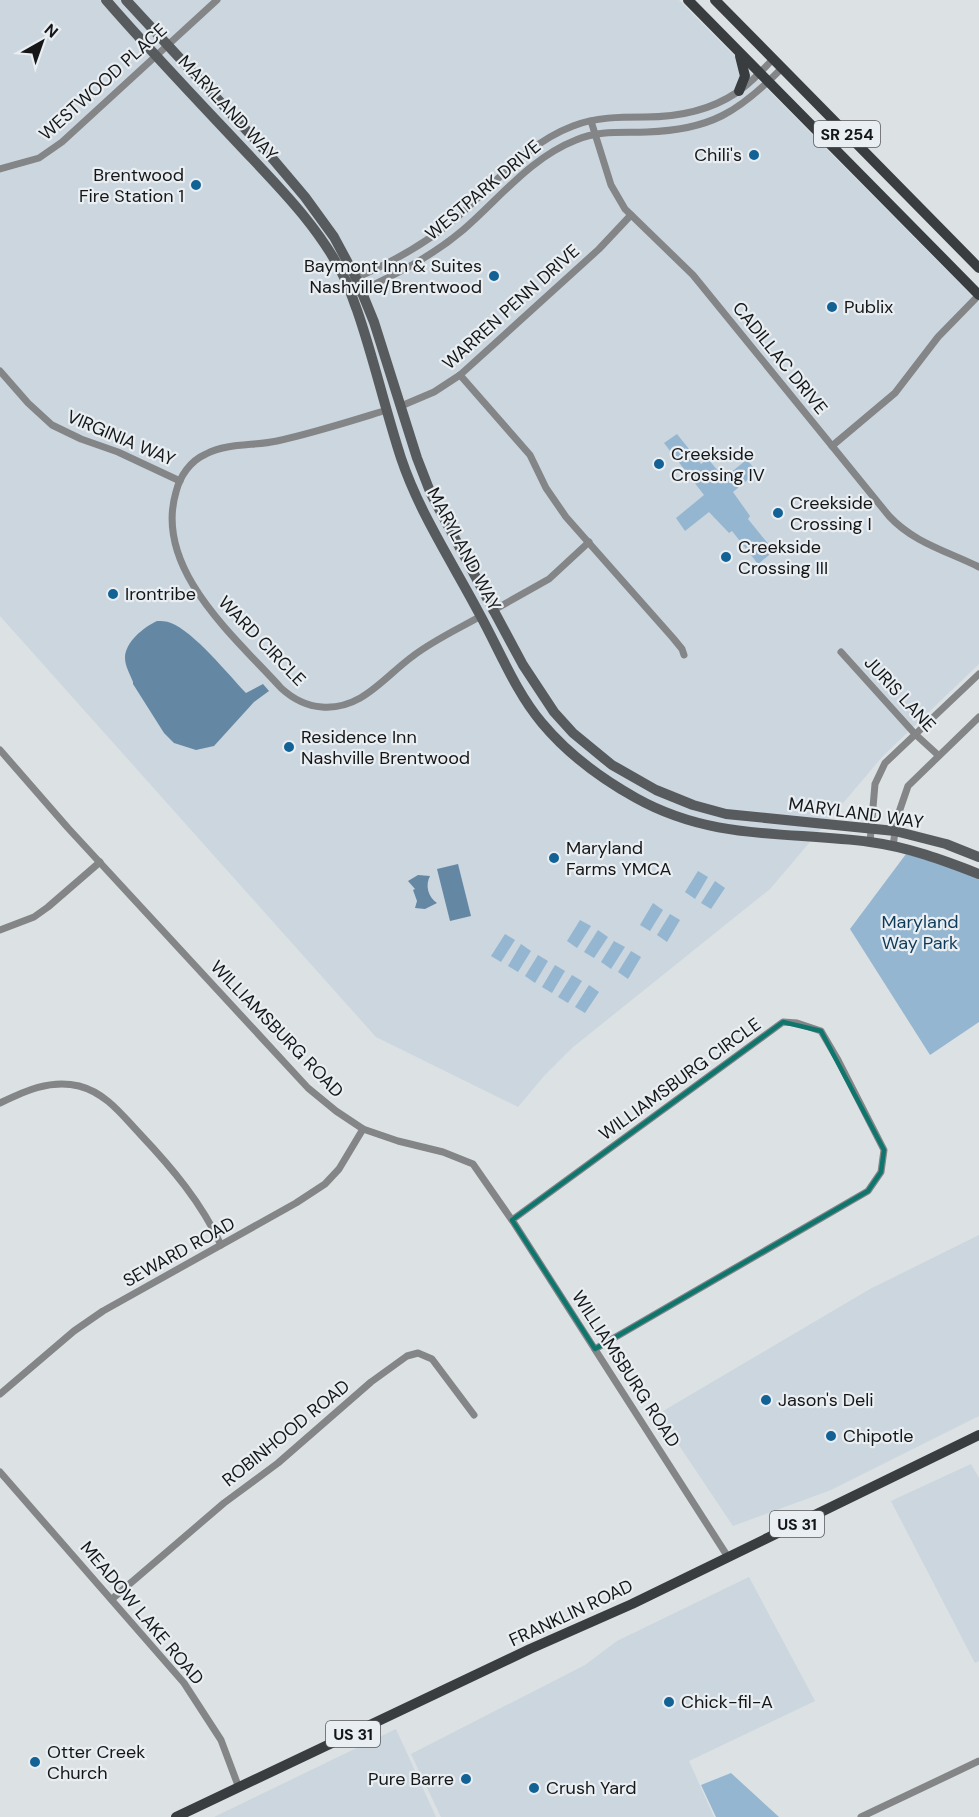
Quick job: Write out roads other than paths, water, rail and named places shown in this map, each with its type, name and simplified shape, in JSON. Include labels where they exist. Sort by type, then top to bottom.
[{"type":"main road","name":"MARYLAND WAY","points":[[106,0],[275,183],[351,280]]},
{"type":"main road","name":"MARYLAND WAY","points":[[126,0],[255,140],[305,197],[334,237],[356,293],[401,459],[415,494],[482,616],[508,671],[541,722],[571,752],[603,777],[637,799],[688,821],[736,831],[893,846],[939,859],[979,874]]},
{"type":"main road","name":"SR 254","points":[[688,0],[979,295]]},
{"type":"main road","name":"SR 254","points":[[715,0],[979,268]]},
{"type":"main road","points":[[737,50],[745,76],[739,91]]},
{"type":"main road","points":[[236,141],[255,140]]},
{"type":"main road","name":"MARYLAND WAY","points":[[356,293],[376,328],[417,458],[431,494],[523,665],[554,712],[573,733],[612,765],[656,790],[693,805],[739,816],[895,831],[946,844],[979,857]]},
{"type":"main road","points":[[387,411],[401,406]]},
{"type":"main road","points":[[482,616],[492,611]]},
{"type":"main road","points":[[541,722],[554,712]]},
{"type":"main road","points":[[668,814],[674,798]]},
{"type":"main road","points":[[736,831],[739,816]]},
{"type":"main road","name":"FRANKLIN ROAD","points":[[176,1817],[530,1649],[632,1604],[979,1435]]},
{"type":"street","name":"WESTWOOD PLACE","points":[[0,169],[39,158],[62,142],[217,0]]},
{"type":"street","name":"WESTPARK DRIVE","points":[[351,280],[427,240],[455,219],[519,160],[549,137],[574,125],[612,117],[681,115],[701,110],[739,91],[773,59]]},
{"type":"street","name":"WESTPARK DRIVE","points":[[356,293],[393,277],[435,252],[554,150],[594,134],[688,129],[712,121],[737,108],[782,68]]},
{"type":"street","name":"CADILLAC DRIVE","points":[[591,121],[614,192],[631,215],[693,275],[884,510],[906,532],[920,541],[979,567]]},
{"type":"street","points":[[519,160],[528,170]]},
{"type":"street","name":"WARREN PENN DRIVE","points":[[401,406],[434,392],[460,375],[598,249],[631,215]]},
{"type":"street","points":[[832,446],[895,393],[938,337],[979,295]]},
{"type":"street","name":"VIRGINIA WAY","points":[[0,371],[28,403],[52,425],[180,480]]},
{"type":"street","points":[[460,375],[530,455],[546,488],[566,517],[673,638],[684,655]]},
{"type":"street","name":"WARD CIRCLE","points":[[387,411],[277,441],[217,449],[195,460],[180,480],[173,503],[173,528],[180,558],[188,578],[205,604],[287,693],[314,707],[336,707],[358,700],[415,654],[482,616]]},
{"type":"street","points":[[492,611],[549,579],[589,542]]},
{"type":"street","name":"JURIS LANE","points":[[841,652],[915,734],[938,755]]},
{"type":"street","points":[[870,842],[875,784],[885,762],[979,674]]},
{"type":"street","points":[[893,846],[897,818],[908,786],[979,717]]},
{"type":"street","name":"WILLIAMSBURG ROAD","points":[[0,750],[308,1088],[363,1129],[398,1141],[443,1152],[473,1164],[512,1220],[728,1557]]},
{"type":"street","points":[[0,930],[34,917],[100,862]]},
{"type":"street","name":"WILLIAMSBURG CIRCLE","points":[[512,1220],[783,1022],[797,1023],[821,1031],[884,1150],[881,1172],[868,1191],[595,1349]]},
{"type":"street","points":[[0,1103],[50,1084],[78,1086],[105,1098],[178,1176],[203,1212],[221,1245]]},
{"type":"street","name":"SEWARD ROAD","points":[[0,1394],[74,1331],[108,1308],[296,1203],[325,1184],[339,1169],[363,1129]]},
{"type":"street","name":"ROBINHOOD ROAD","points":[[112,1599],[224,1503],[278,1463],[371,1382],[407,1356],[418,1353],[432,1359],[474,1415]]},
{"type":"street","name":"MEADOW LAKE ROAD","points":[[0,1472],[112,1599],[201,1705],[222,1740],[239,1788]]},
{"type":"street","points":[[861,1817],[979,1761]]},
{"type":"place","name":"Chili's","points":[[754,155]]},
{"type":"place","name":"Brentwood Fire Station 1","points":[[196,185]]},
{"type":"place","name":"Baymont Inn & Suites Nashville/Brentwood","points":[[494,276]]},
{"type":"place","name":"Publix","points":[[832,307]]},
{"type":"place","name":"Creekside Crossing IV","points":[[659,464]]},
{"type":"place","name":"Creekside Crossing I","points":[[778,513]]},
{"type":"place","name":"Creekside Crossing III","points":[[726,557]]},
{"type":"place","name":"Irontribe","points":[[113,594]]},
{"type":"place","name":"Residence Inn Nashville Brentwood","points":[[289,747]]},
{"type":"place","name":"Maryland Farms YMCA","points":[[554,858]]},
{"type":"place","name":"Jason's Deli","points":[[766,1400]]},
{"type":"place","name":"Chipotle","points":[[831,1436]]},
{"type":"place","name":"Chick-fil-A","points":[[669,1702]]},
{"type":"place","name":"Otter Creek Church","points":[[35,1762]]},
{"type":"place","name":"Pure Barre","points":[[466,1779]]},
{"type":"place","name":"Crush Yard","points":[[534,1788]]},
{"type":"park label","name":"Maryland Way Park","points":[[920,932]]}]
